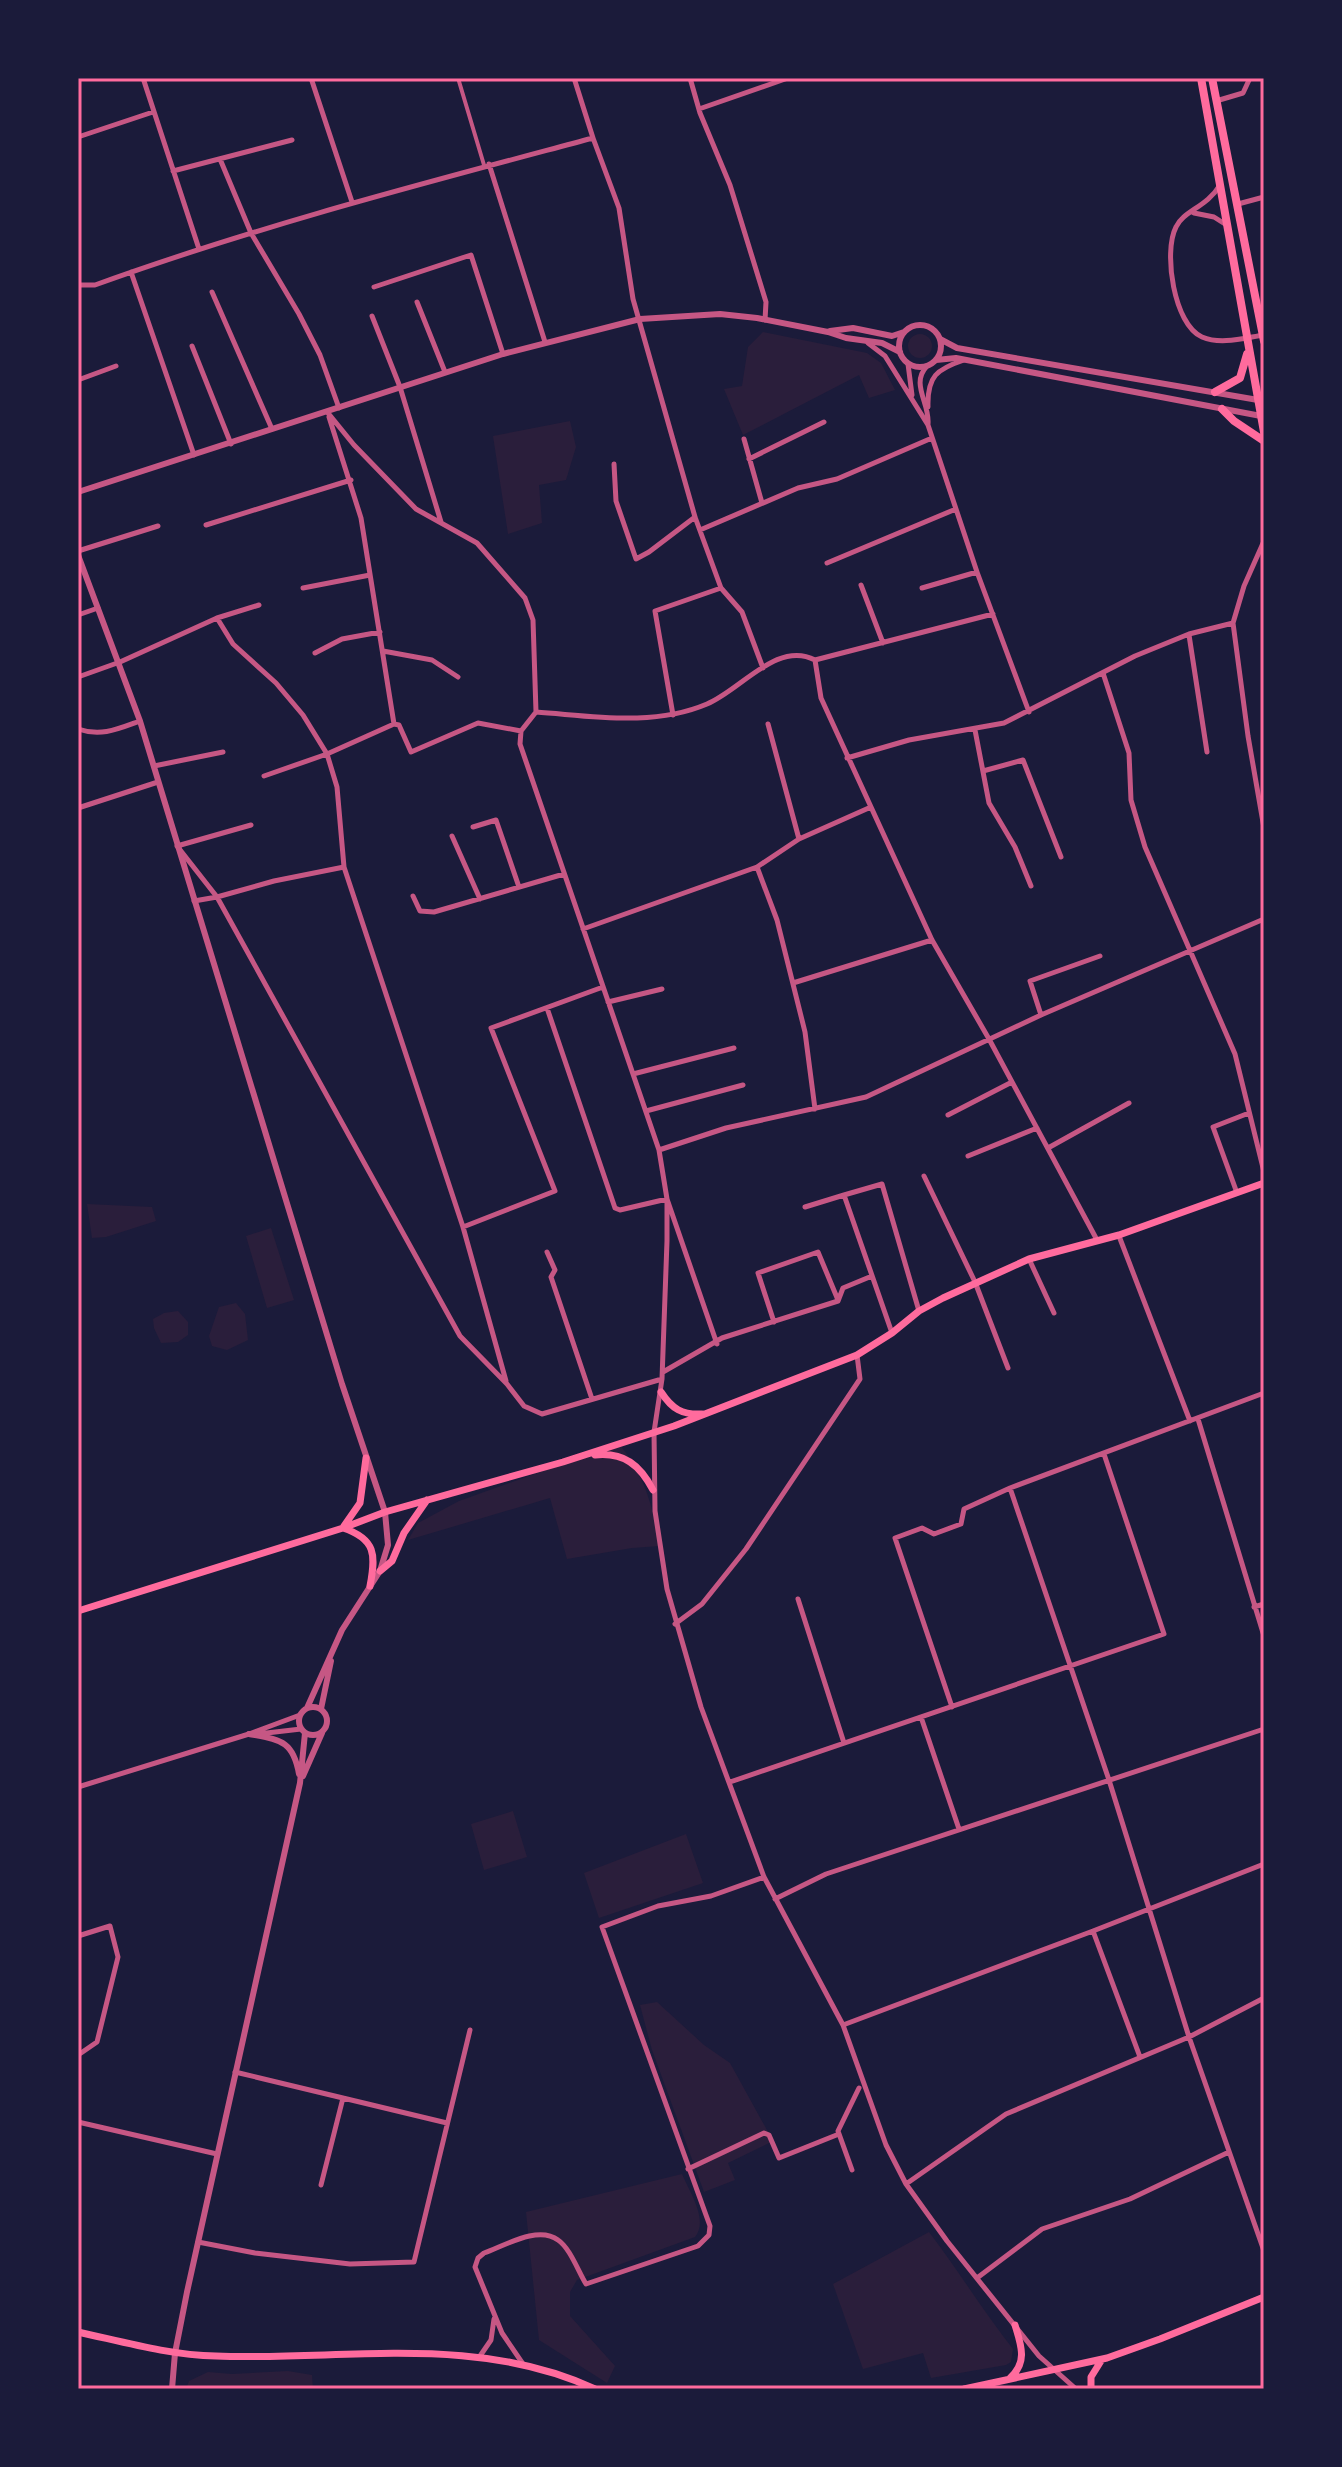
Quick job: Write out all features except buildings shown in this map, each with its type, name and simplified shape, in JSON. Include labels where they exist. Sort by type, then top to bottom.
[{"type":"main road","points":[[1201,78],[1249,349],[1261,400],[1264,432]]},
{"type":"main road","points":[[1212,78],[1264,341]]},
{"type":"main road","points":[[1215,392],[1240,378],[1249,349]]},
{"type":"main road","points":[[1222,409],[1264,441]]},
{"type":"main road","points":[[78,1611],[385,1512],[581,1456],[708,1413],[857,1355],[919,1311],[1029,1259],[1119,1235],[1264,1183]]},
{"type":"main road","points":[[661,1392],[668,1403],[679,1411],[687,1414],[708,1413]]},
{"type":"main road","points":[[581,1456],[619,1454],[636,1465],[653,1490]]},
{"type":"main road","points":[[343,1528],[360,1503],[366,1458]]},
{"type":"main road","points":[[380,1571],[392,1561],[404,1533],[427,1500]]},
{"type":"main road","points":[[343,1528],[356,1532],[370,1546],[374,1564],[370,1586]]},
{"type":"main road","points":[[964,2389],[1054,2372],[1107,2358],[1264,2297]]},
{"type":"main road","points":[[1008,2380],[1019,2368],[1023,2355],[1015,2325]]},
{"type":"main road","points":[[78,2332],[175,2353],[251,2356],[392,2352],[480,2356],[551,2371],[595,2389]]},
{"type":"main road","points":[[1091,2389],[1094,2370],[1107,2358]]},
{"type":"street","points":[[143,78],[199,249]]},
{"type":"street","points":[[311,78],[352,203]]},
{"type":"street","points":[[458,78],[545,342]]},
{"type":"street","points":[[574,78],[619,208],[633,299],[695,517],[721,588],[742,612],[763,668]]},
{"type":"street","points":[[690,78],[699,109],[730,185],[766,302],[765,320]]},
{"type":"street","points":[[699,109],[788,78]]},
{"type":"street","points":[[1216,101],[1243,93],[1250,78]]},
{"type":"street","points":[[78,137],[153,112]]},
{"type":"street","points":[[78,285],[95,285],[199,249],[352,203],[487,164],[593,138]]},
{"type":"street","points":[[173,171],[292,140]]},
{"type":"street","points":[[220,159],[251,233],[320,355],[340,409]]},
{"type":"street","points":[[1221,184],[1213,198],[1182,217],[1174,230],[1172,279],[1185,323],[1192,331],[1214,340],[1264,335]]},
{"type":"street","points":[[1235,205],[1264,197]]},
{"type":"street","points":[[1193,213],[1214,217],[1229,227]]},
{"type":"street","points":[[374,287],[471,255],[503,354]]},
{"type":"street","points":[[131,272],[194,455]]},
{"type":"street","points":[[212,292],[272,430]]},
{"type":"street","points":[[417,302],[445,372]]},
{"type":"street","points":[[78,492],[503,354],[640,319],[720,314],[882,343],[900,352]]},
{"type":"street","points":[[372,316],[400,387],[442,523]]},
{"type":"street","points":[[828,332],[853,328],[892,336],[913,326],[924,325],[935,330],[940,339],[942,346],[936,360]]},
{"type":"street","points":[[904,332],[899,345],[908,364],[913,400]]},
{"type":"street","points":[[940,339],[957,348],[1261,400]]},
{"type":"street","points":[[867,342],[885,356],[928,425],[977,572],[1029,712]]},
{"type":"street","points":[[192,346],[231,444]]},
{"type":"street","points":[[928,407],[919,384],[920,377],[927,366],[947,357],[1262,417]]},
{"type":"street","points":[[928,425],[927,391],[933,377],[947,366],[965,360]]},
{"type":"street","points":[[908,364],[927,366]]},
{"type":"street","points":[[78,380],[116,366]]},
{"type":"street","points":[[328,413],[354,445],[416,509],[477,543],[525,598],[531,610],[536,712],[521,731],[520,744],[659,1150],[667,1199],[717,1344]]},
{"type":"street","points":[[328,413],[361,518],[394,724]]},
{"type":"street","points":[[749,459],[824,422]]},
{"type":"street","points":[[700,530],[798,488],[837,479],[932,438]]},
{"type":"street","points":[[744,439],[762,503]]},
{"type":"street","points":[[614,464],[616,501],[636,559],[695,517]]},
{"type":"street","points":[[206,525],[351,480]]},
{"type":"street","points":[[827,563],[956,509]]},
{"type":"street","points":[[78,1787],[300,1715],[307,1708],[333,1650],[380,1571],[388,1545],[385,1512],[140,721],[78,553],[158,526]]},
{"type":"street","points":[[1264,541],[1244,586],[1233,623],[1264,828]]},
{"type":"street","points":[[922,588],[977,572]]},
{"type":"street","points":[[303,588],[370,575]]},
{"type":"street","points":[[861,585],[883,643]]},
{"type":"street","points":[[673,715],[655,611],[721,588]]},
{"type":"street","points":[[78,677],[120,662],[217,618],[259,605]]},
{"type":"street","points":[[78,615],[98,608]]},
{"type":"street","points":[[536,712],[639,719],[673,715],[706,705],[731,692],[763,668],[790,656],[804,654],[815,660],[993,614]]},
{"type":"street","points":[[217,618],[233,644],[276,683],[303,715],[327,754],[337,787],[344,867],[463,1227],[507,1384]]},
{"type":"street","points":[[847,758],[909,740],[1004,723],[1135,656],[1189,634],[1233,623]]},
{"type":"street","points":[[315,653],[342,639],[380,632]]},
{"type":"street","points":[[1189,634],[1207,752]]},
{"type":"street","points":[[383,651],[432,660],[458,677]]},
{"type":"street","points":[[815,660],[821,698],[932,940],[1097,1241]]},
{"type":"street","points":[[1103,673],[1129,753],[1131,800],[1145,847],[1235,1054],[1264,1172]]},
{"type":"street","points":[[78,729],[94,734],[105,733],[140,721]]},
{"type":"street","points":[[264,776],[327,754],[394,724],[399,725],[411,752],[478,723],[521,731]]},
{"type":"street","points":[[768,724],[799,839]]},
{"type":"street","points":[[975,730],[989,803],[1015,847],[1031,886]]},
{"type":"street","points":[[154,766],[223,752]]},
{"type":"street","points":[[983,771],[1023,760],[1061,857]]},
{"type":"street","points":[[78,808],[158,782]]},
{"type":"street","points":[[583,929],[757,867],[799,839],[871,807]]},
{"type":"street","points":[[473,827],[496,820],[519,887]]},
{"type":"street","points":[[177,846],[251,825]]},
{"type":"street","points":[[452,836],[480,899]]},
{"type":"street","points":[[177,846],[217,897],[460,1336],[524,1406],[542,1414],[662,1376],[722,1338],[838,1301]]},
{"type":"street","points":[[194,901],[344,867]]},
{"type":"street","points":[[757,867],[777,920],[805,1032],[815,1109]]},
{"type":"street","points":[[413,896],[420,911],[434,912],[564,874]]},
{"type":"street","points":[[659,1150],[726,1128],[866,1097],[1041,1015],[1264,919]]},
{"type":"street","points":[[793,983],[932,940]]},
{"type":"street","points":[[1041,1015],[1030,981],[1100,956]]},
{"type":"street","points":[[463,1227],[555,1191],[491,1028],[603,987]]},
{"type":"street","points":[[608,1002],[662,989]]},
{"type":"street","points":[[547,1008],[615,1208],[620,1210],[667,1199]]},
{"type":"street","points":[[633,1074],[734,1048]]},
{"type":"street","points":[[948,1115],[1012,1082]]},
{"type":"street","points":[[646,1111],[743,1085]]},
{"type":"street","points":[[1048,1148],[1129,1103]]},
{"type":"street","points":[[1237,1193],[1213,1127],[1249,1113]]},
{"type":"street","points":[[968,1156],[1037,1128]]},
{"type":"street","points":[[924,1176],[975,1282],[1008,1368]]},
{"type":"street","points":[[805,1207],[882,1184],[919,1311]]},
{"type":"street","points":[[844,1195],[892,1333]]},
{"type":"street","points":[[667,1199],[662,1376],[654,1432],[653,1490],[661,1559],[675,1624],[701,1707],[764,1877],[843,2025],[886,2145],[906,2184],[1015,2325],[1054,2372],[1076,2389]]},
{"type":"street","points":[[1119,1235],[1190,1421]]},
{"type":"street","points":[[547,1252],[555,1270],[551,1277],[592,1399]]},
{"type":"street","points":[[774,1322],[758,1273],[818,1252],[838,1301]]},
{"type":"street","points":[[1029,1259],[1054,1313]]},
{"type":"street","points":[[838,1301],[843,1288],[872,1276]]},
{"type":"street","points":[[675,1624],[702,1604],[746,1549],[860,1379],[857,1355]]},
{"type":"street","points":[[952,1707],[895,1538],[922,1528],[934,1534],[961,1524],[964,1509],[1010,1488],[1264,1393]]},
{"type":"street","points":[[1198,1418],[1264,1636]]},
{"type":"street","points":[[730,1782],[1164,1634],[1104,1454]]},
{"type":"street","points":[[1010,1488],[1109,1780],[1189,2037],[1264,2251]]},
{"type":"street","points":[[798,1599],[844,1743]]},
{"type":"street","points":[[1254,1607],[1264,1604]]},
{"type":"street","points":[[300,1783],[328,1720],[321,1709],[333,1650]]},
{"type":"street","points":[[307,1708],[321,1709]]},
{"type":"street","points":[[172,2389],[175,2353],[198,2242],[300,1783],[303,1731],[300,1715]]},
{"type":"street","points":[[921,1717],[959,1829]]},
{"type":"street","points":[[775,1899],[826,1874],[1264,1729]]},
{"type":"street","points":[[249,1734],[322,1733]]},
{"type":"street","points":[[249,1734],[276,1739],[288,1745],[296,1757],[300,1783]]},
{"type":"street","points":[[843,2025],[1264,1864]]},
{"type":"street","points":[[523,2364],[502,2333],[475,2267],[484,2253],[537,2234],[551,2236],[561,2241],[586,2284],[704,2242],[709,2235],[710,2226],[602,1927],[658,1906],[711,1896],[764,1877]]},
{"type":"street","points":[[78,1936],[110,1926],[118,1957],[97,2042],[81,2053]]},
{"type":"street","points":[[1093,1931],[1140,2057]]},
{"type":"street","points":[[906,2184],[1006,2114],[1189,2037],[1264,1998]]},
{"type":"street","points":[[198,2242],[255,2253],[350,2264],[414,2262],[470,2030]]},
{"type":"street","points":[[235,2072],[447,2123]]},
{"type":"street","points":[[852,2170],[839,2134],[859,2088]]},
{"type":"street","points":[[321,2185],[343,2098]]},
{"type":"street","points":[[78,2122],[217,2154]]},
{"type":"street","points":[[688,2169],[764,2133],[769,2135],[779,2158],[839,2134]]},
{"type":"street","points":[[977,2278],[1042,2229],[1130,2199],[1229,2152]]},
{"type":"street","points":[[480,2356],[491,2340],[494,2314]]},
{"type":"shaded area","points":[[763,332],[867,353],[881,363],[895,390],[869,398],[859,375],[743,435],[724,389],[742,386],[748,347]]},
{"type":"shaded area","points":[[920,334],[931,341],[932,346],[925,357],[920,358],[909,351],[908,346],[915,335]]},
{"type":"shaded area","points":[[570,421],[576,447],[566,480],[539,485],[542,523],[508,534],[493,436]]},
{"type":"shaded area","points":[[87,1204],[152,1207],[156,1221],[106,1237],[92,1238]]},
{"type":"shaded area","points":[[271,1228],[294,1300],[267,1308],[246,1236]]},
{"type":"shaded area","points":[[236,1303],[245,1314],[248,1340],[227,1350],[212,1346],[209,1336],[219,1307]]},
{"type":"shaded area","points":[[178,1311],[188,1322],[188,1335],[178,1342],[161,1343],[153,1319]]},
{"type":"shaded area","points":[[619,1444],[635,1467],[646,1492],[659,1546],[567,1559],[550,1498],[408,1540],[418,1523],[459,1501]]},
{"type":"shaded area","points":[[513,1811],[527,1857],[484,1870],[471,1824]]},
{"type":"shaded area","points":[[686,1834],[703,1883],[599,1918],[584,1873]]},
{"type":"shaded area","points":[[657,2002],[704,2045],[730,2063],[773,2141],[728,2163],[735,2180],[704,2192],[652,2050],[640,2005]]},
{"type":"shaded area","points":[[682,2174],[699,2214],[699,2230],[695,2237],[577,2280],[570,2292],[570,2316],[615,2366],[607,2383],[539,2340],[526,2212]]},
{"type":"shaded area","points":[[929,2232],[1013,2349],[1011,2362],[931,2378],[923,2353],[863,2369],[833,2284]]},
{"type":"shaded area","points":[[288,2371],[312,2375],[313,2389],[186,2389],[189,2381],[208,2372]]}]
